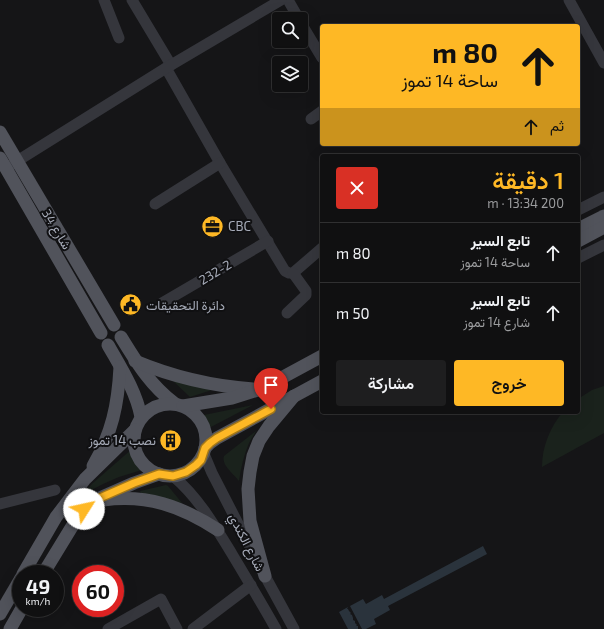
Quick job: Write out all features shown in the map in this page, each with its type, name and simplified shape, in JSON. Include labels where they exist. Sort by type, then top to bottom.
[{"type":"main road","name":"شارع 34","points":[[0,132],[114,325]]},
{"type":"main road","name":"شارع 34","points":[[3,163],[101,333]]},
{"type":"main road","points":[[580,228],[604,216]]},
{"type":"main road","points":[[580,240],[604,227]]},
{"type":"main road","points":[[121,337],[151,383],[159,391],[179,404],[190,409],[196,414],[204,426],[206,441],[201,460],[186,472],[173,476],[159,474],[152,471],[140,460],[137,454],[134,446],[135,430],[141,417],[147,412],[161,404],[179,404],[232,398],[261,389],[320,357]]},
{"type":"main road","points":[[108,345],[136,396],[141,417]]},
{"type":"main road","points":[[136,361],[155,369],[196,381],[218,385],[261,389]]},
{"type":"main road","points":[[28,565],[56,517],[85,479],[103,447],[111,428],[117,401],[120,367]]},
{"type":"main road","points":[[204,451],[210,443],[217,438],[320,382]]},
{"type":"main road","points":[[265,576],[250,521],[248,489],[250,472],[253,456],[259,441],[269,426],[294,396]]},
{"type":"main road","points":[[85,479],[135,430]]},
{"type":"main road","points":[[48,565],[76,520],[84,509],[93,501],[159,474]]},
{"type":"main road","points":[[93,501],[126,498],[159,502],[190,513],[218,530]]},
{"type":"main road","points":[[0,614],[12,593]]},
{"type":"main road","points":[[10,629],[17,617]]},
{"type":"street","points":[[104,0],[119,38]]},
{"type":"street","points":[[132,0],[220,163],[286,271],[293,273],[306,291],[306,295],[287,313]]},
{"type":"street","points":[[3,163],[17,161],[168,66],[281,0]]},
{"type":"street","points":[[288,0],[295,12]]},
{"type":"street","points":[[569,0],[604,63]]},
{"type":"street","points":[[308,34],[320,55]]},
{"type":"street","points":[[311,119],[320,112]]},
{"type":"street","points":[[155,204],[220,163]]},
{"type":"street","points":[[580,209],[604,197]]},
{"type":"street","name":"232-2","points":[[162,303],[268,241]]},
{"type":"street","points":[[580,257],[604,245]]},
{"type":"street","points":[[293,273],[320,250]]},
{"type":"street","name":"شارع الكندي","points":[[204,451],[212,473],[294,629]]},
{"type":"street","name":"شارع الكندي","points":[[173,476],[186,488],[218,530],[276,629]]},
{"type":"street","points":[[0,504],[55,490]]},
{"type":"street","points":[[193,629],[251,585]]},
{"type":"street","points":[[108,629],[161,599],[177,629]]},
{"type":"shaded area","points":[[170,378],[212,390],[190,397]]},
{"type":"shaded area","points":[[604,386],[604,433],[542,467],[543,452],[554,424],[561,414],[580,414],[580,398],[592,390]]},
{"type":"shaded area","points":[[253,405],[209,428],[208,421],[204,415]]},
{"type":"shaded area","points":[[256,431],[249,443],[239,481],[224,463],[224,456]]},
{"type":"shaded area","points":[[132,449],[140,465],[145,469],[119,477],[80,496],[93,483]]},
{"type":"shaded area","points":[[166,485],[182,503],[141,493],[140,491]]},
{"type":"shaded area","points":[[483,546],[487,554],[388,606],[390,610],[374,619],[376,624],[366,629],[362,629],[350,606],[363,599],[366,604],[382,595],[384,599]]},
{"type":"shaded area","points":[[348,607],[347,609],[351,613],[350,614],[357,625],[356,626],[358,626],[358,629],[348,629],[339,612]]},
{"type":"place","name":"CBC","points":[[213,226]]},
{"type":"place","name":"دائرة التحقيقات","points":[[131,305]]},
{"type":"place","name":"نصب 14 تموز","points":[[171,440]]},
{"type":"route","points":[[84,509],[93,501],[134,483],[159,474],[173,476],[186,472],[201,460],[205,448],[210,443],[271,409]]}]
